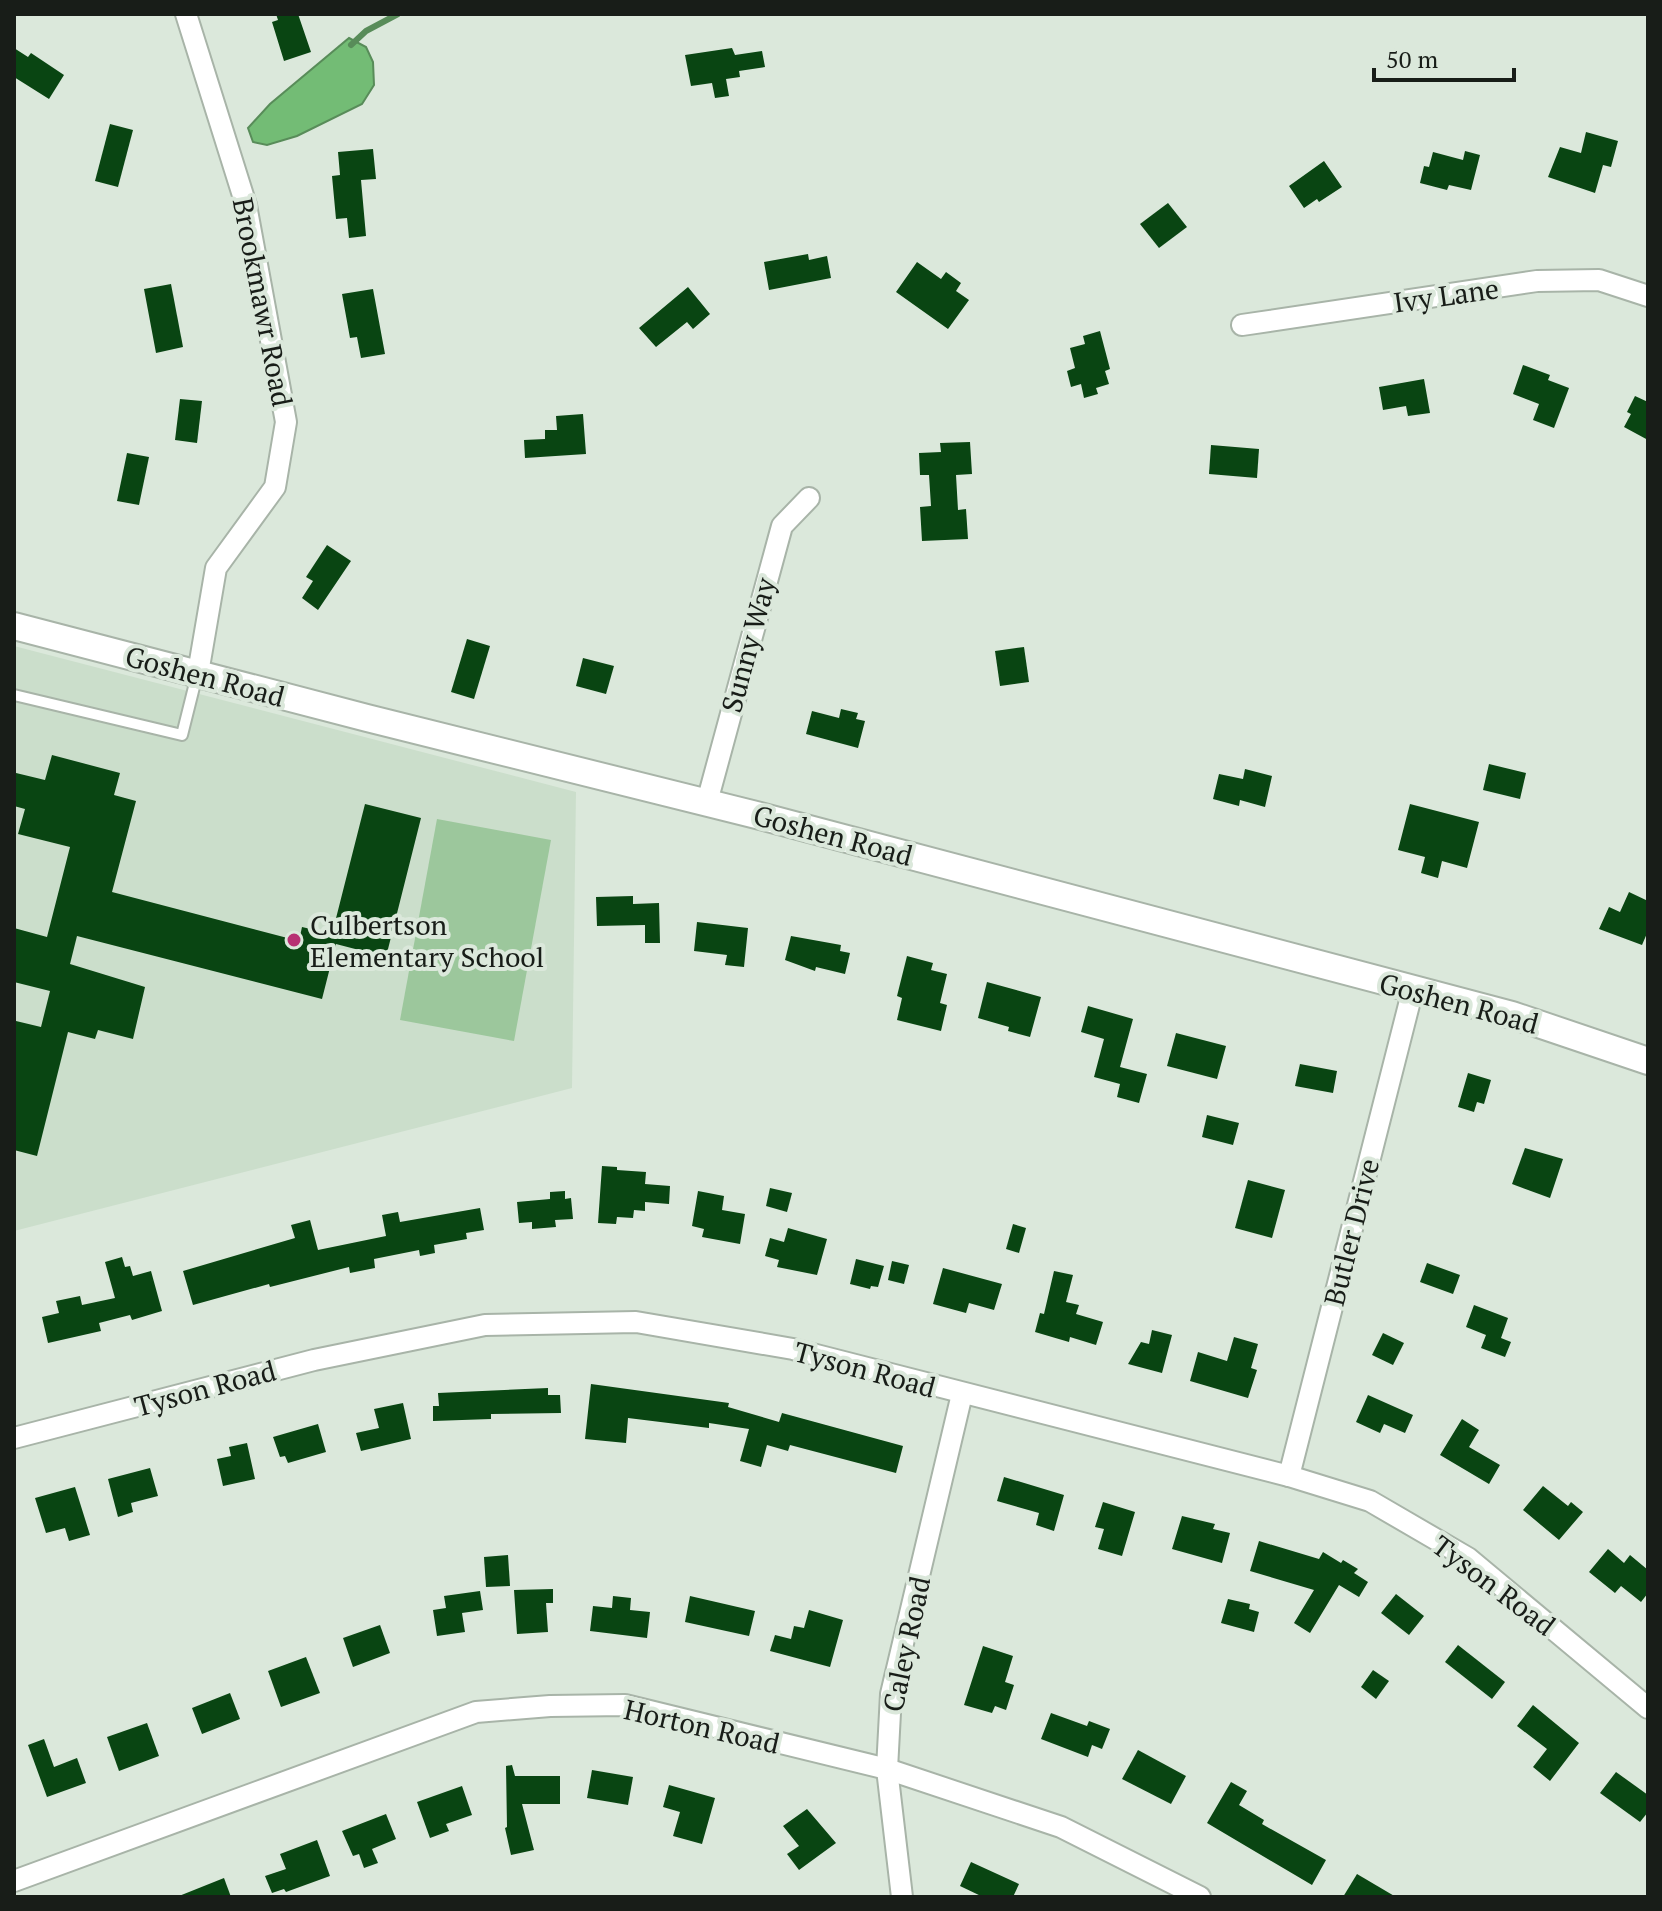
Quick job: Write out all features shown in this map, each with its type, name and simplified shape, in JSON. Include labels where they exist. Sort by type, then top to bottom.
[{"type":"street","name":"Brookmawr Road","points":[[186,14],[246,205],[286,422],[275,487],[216,568],[198,673]]},
{"type":"street","name":"Ivy Lane","points":[[1242,325],[1537,281],[1599,280],[1648,296]]},
{"type":"street","name":"Sunny Way","points":[[707,802],[782,526],[809,498]]},
{"type":"street","name":"Goshen Road","points":[[14,626],[707,802],[1512,1015],[1648,1061]]},
{"type":"street","name":"Butler Drive","points":[[1289,1476],[1413,989]]},
{"type":"street","name":"Tyson Road","points":[[14,1438],[314,1360],[485,1325],[636,1322],[793,1349],[1289,1476],[1370,1501],[1468,1558],[1648,1708]]},
{"type":"street","name":"Caley Road","points":[[902,1897],[887,1769],[891,1694],[962,1394]]},
{"type":"street","name":"Horton Road","points":[[18,1886],[476,1712],[550,1706],[625,1705],[887,1769],[1061,1827],[1200,1897]]},
{"type":"lane","points":[[14,695],[182,735],[198,673]]},
{"type":"shaded area","points":[[349,38],[366,47],[373,62],[374,85],[362,104],[297,136],[267,145],[253,142],[248,128],[270,104]]},
{"type":"shaded area","name":"Culbertson Elementary School","points":[[14,646],[576,792],[572,1088],[14,1231]]},
{"type":"shaded area","points":[[437,819],[551,840],[514,1041],[400,1020]]},
{"type":"building","points":[[276,14],[298,14],[311,52],[284,61],[272,22],[278,20]]},
{"type":"building","points":[[14,48],[28,57],[31,53],[64,75],[49,99],[14,77]]},
{"type":"building","points":[[732,48],[735,55],[762,51],[765,67],[739,71],[740,77],[726,79],[729,96],[715,98],[712,83],[691,86],[685,55]]},
{"type":"building","points":[[110,124],[133,130],[118,187],[95,181]]},
{"type":"building","points":[[1586,132],[1618,141],[1611,167],[1603,165],[1595,193],[1548,177],[1560,147],[1581,153]]},
{"type":"building","points":[[373,149],[376,179],[361,180],[366,236],[349,238],[347,218],[336,219],[332,176],[340,175],[338,152]]},
{"type":"building","points":[[1465,151],[1480,155],[1471,190],[1449,185],[1447,190],[1420,183],[1424,166],[1429,167],[1433,152],[1463,160]]},
{"type":"building","points":[[1324,161],[1342,187],[1304,208],[1289,186]]},
{"type":"building","points":[[1168,203],[1187,227],[1159,248],[1140,224]]},
{"type":"building","points":[[808,254],[809,260],[827,256],[831,278],[769,290],[764,262]]},
{"type":"building","points":[[917,262],[941,279],[946,272],[961,283],[956,291],[969,300],[948,329],[896,292]]},
{"type":"building","points":[[171,284],[183,347],[156,353],[144,289]]},
{"type":"building","points":[[688,287],[710,314],[693,329],[687,322],[656,347],[639,328]]},
{"type":"building","points":[[373,289],[385,354],[361,358],[357,337],[350,338],[342,294]]},
{"type":"building","points":[[1100,331],[1110,369],[1105,371],[1109,384],[1096,388],[1098,394],[1084,398],[1081,384],[1071,387],[1067,371],[1075,368],[1070,348],[1085,344],[1083,336]]},
{"type":"building","points":[[1523,365],[1550,375],[1548,380],[1569,388],[1554,428],[1533,420],[1539,404],[1513,394]]},
{"type":"building","points":[[1424,379],[1430,413],[1408,416],[1406,406],[1383,410],[1379,387]]},
{"type":"building","points":[[1635,396],[1648,402],[1648,440],[1624,427]]},
{"type":"building","points":[[180,399],[202,401],[197,443],[175,440]]},
{"type":"building","points":[[583,414],[586,454],[525,458],[524,440],[545,439],[545,430],[557,430],[556,416]]},
{"type":"building","points":[[970,442],[972,474],[956,475],[958,510],[966,509],[968,539],[922,541],[920,507],[931,506],[929,475],[920,475],[919,453],[941,452],[940,443]]},
{"type":"building","points":[[1211,445],[1259,449],[1257,478],[1209,474]]},
{"type":"building","points":[[127,453],[149,457],[139,505],[117,501]]},
{"type":"building","points":[[327,545],[351,561],[318,610],[302,598],[313,581],[306,577]]},
{"type":"building","points":[[467,639],[490,646],[474,699],[451,692]]},
{"type":"building","points":[[1024,647],[1029,682],[1000,686],[995,651]]},
{"type":"building","points":[[583,658],[614,666],[606,694],[576,686]]},
{"type":"building","points":[[841,709],[858,713],[856,719],[865,721],[858,748],[806,734],[812,711],[839,718]]},
{"type":"building","points":[[52,755],[120,773],[114,795],[136,801],[112,892],[299,941],[302,927],[332,934],[365,804],[421,818],[386,957],[336,944],[322,999],[77,936],[70,964],[145,987],[133,1039],[98,1030],[95,1039],[68,1032],[37,1156],[14,1150],[14,1030],[16,1021],[41,1027],[50,991],[14,982],[14,928],[47,937],[70,847],[18,834],[25,809],[14,806],[14,781],[16,773],[45,780]]},
{"type":"building","points":[[1489,764],[1526,773],[1520,799],[1483,790]]},
{"type":"building","points":[[1245,769],[1272,776],[1265,807],[1240,800],[1239,806],[1213,799],[1219,774],[1243,779]]},
{"type":"building","points":[[1410,804],[1479,822],[1467,868],[1442,861],[1438,878],[1421,873],[1425,857],[1398,850]]},
{"type":"building","points":[[1629,892],[1648,901],[1648,931],[1642,945],[1599,929],[1609,907],[1620,912]]},
{"type":"building","points":[[633,896],[633,904],[659,903],[660,943],[645,943],[645,925],[597,926],[596,897]]},
{"type":"building","points":[[697,922],[748,928],[744,967],[725,965],[727,955],[694,951]]},
{"type":"building","points":[[791,936],[841,945],[840,951],[850,953],[845,974],[816,967],[815,971],[785,960]]},
{"type":"building","points":[[907,956],[933,963],[931,970],[947,974],[940,1003],[947,1005],[941,1031],[897,1020],[902,998],[897,996]]},
{"type":"building","points":[[987,982],[1041,997],[1030,1037],[978,1018]]},
{"type":"building","points":[[1088,1006],[1133,1019],[1120,1067],[1147,1074],[1139,1103],[1117,1097],[1120,1084],[1094,1077],[1104,1039],[1081,1032]]},
{"type":"building","points":[[1176,1033],[1226,1046],[1217,1079],[1167,1066]]},
{"type":"building","points":[[1300,1064],[1337,1071],[1333,1093],[1295,1086]]},
{"type":"building","points":[[1468,1073],[1491,1080],[1484,1104],[1477,1102],[1474,1112],[1458,1107]]},
{"type":"building","points":[[1207,1115],[1239,1123],[1233,1145],[1202,1137]]},
{"type":"building","points":[[1525,1148],[1563,1159],[1550,1198],[1512,1184]]},
{"type":"building","points":[[602,1166],[646,1172],[645,1184],[670,1186],[669,1204],[645,1202],[645,1211],[634,1210],[633,1218],[617,1217],[616,1224],[598,1223]]},
{"type":"building","points":[[1248,1180],[1285,1190],[1272,1238],[1235,1228]]},
{"type":"building","points":[[770,1188],[792,1193],[787,1212],[766,1206]]},
{"type":"building","points":[[565,1191],[565,1199],[571,1198],[573,1219],[555,1220],[556,1227],[532,1229],[532,1222],[519,1223],[517,1202],[550,1199],[550,1192]]},
{"type":"building","points":[[698,1191],[724,1196],[722,1210],[745,1214],[740,1244],[702,1237],[704,1229],[692,1226]]},
{"type":"building","points":[[480,1208],[484,1230],[466,1233],[467,1239],[434,1245],[435,1253],[420,1256],[419,1250],[374,1259],[375,1268],[350,1273],[349,1267],[270,1287],[269,1284],[193,1305],[183,1271],[295,1238],[291,1225],[310,1220],[318,1250],[386,1236],[382,1215],[398,1212],[400,1222]]},
{"type":"building","points":[[1013,1224],[1026,1228],[1019,1253],[1006,1249]]},
{"type":"building","points":[[788,1228],[827,1239],[817,1275],[777,1267],[779,1260],[765,1256],[770,1238],[784,1242]]},
{"type":"building","points":[[122,1257],[125,1267],[130,1266],[133,1276],[151,1271],[162,1311],[132,1320],[130,1315],[99,1323],[101,1331],[48,1343],[42,1317],[59,1313],[56,1301],[80,1296],[82,1305],[115,1298],[105,1262]]},
{"type":"building","points":[[856,1259],[884,1266],[878,1287],[871,1286],[870,1289],[850,1284]]},
{"type":"building","points":[[892,1261],[909,1265],[904,1284],[888,1280]]},
{"type":"building","points":[[1427,1263],[1460,1275],[1453,1294],[1420,1282]]},
{"type":"building","points":[[943,1268],[1002,1284],[994,1310],[969,1303],[966,1313],[933,1304]]},
{"type":"building","points":[[1054,1271],[1073,1275],[1066,1302],[1079,1305],[1076,1314],[1103,1322],[1096,1345],[1070,1337],[1069,1342],[1035,1332],[1040,1313],[1044,1314]]},
{"type":"building","points":[[1474,1305],[1508,1318],[1501,1338],[1511,1342],[1505,1357],[1481,1348],[1486,1335],[1466,1327]]},
{"type":"building","points":[[1152,1330],[1172,1335],[1162,1373],[1128,1364],[1141,1342],[1149,1344]]},
{"type":"building","points":[[1383,1333],[1404,1343],[1393,1365],[1372,1355]]},
{"type":"building","points":[[1234,1337],[1258,1344],[1251,1368],[1257,1370],[1248,1398],[1190,1381],[1198,1352],[1227,1361]]},
{"type":"building","points":[[591,1384],[729,1403],[728,1407],[779,1422],[782,1413],[903,1446],[896,1473],[790,1445],[788,1451],[767,1445],[761,1467],[740,1461],[749,1429],[709,1423],[709,1428],[628,1418],[626,1443],[585,1439]]},
{"type":"building","points":[[548,1388],[548,1395],[560,1395],[561,1413],[491,1414],[491,1419],[433,1421],[433,1406],[439,1406],[438,1393]]},
{"type":"building","points":[[1368,1395],[1413,1415],[1405,1433],[1384,1424],[1380,1433],[1356,1422]]},
{"type":"building","points":[[403,1403],[411,1439],[361,1451],[356,1433],[379,1428],[374,1409]]},
{"type":"building","points":[[1462,1419],[1479,1430],[1469,1447],[1500,1465],[1489,1484],[1440,1455]]},
{"type":"building","points":[[318,1424],[326,1452],[288,1463],[285,1456],[280,1457],[273,1437]]},
{"type":"building","points":[[247,1443],[255,1479],[223,1486],[217,1459],[231,1456],[229,1447]]},
{"type":"building","points":[[150,1468],[158,1496],[131,1503],[133,1512],[118,1517],[108,1479]]},
{"type":"building","points":[[1004,1477],[1064,1495],[1054,1531],[1036,1525],[1039,1513],[997,1501]]},
{"type":"building","points":[[1543,1486],[1568,1506],[1571,1502],[1583,1512],[1559,1540],[1523,1510]]},
{"type":"building","points":[[75,1487],[90,1535],[69,1541],[65,1528],[46,1533],[35,1498]]},
{"type":"building","points":[[1103,1502],[1135,1512],[1122,1556],[1098,1549],[1104,1529],[1095,1527]]},
{"type":"building","points":[[1182,1516],[1215,1524],[1213,1529],[1230,1533],[1222,1563],[1172,1549]]},
{"type":"building","points":[[1259,1541],[1319,1559],[1323,1552],[1358,1569],[1354,1573],[1368,1582],[1359,1597],[1339,1585],[1310,1633],[1294,1623],[1314,1590],[1250,1571]]},
{"type":"building","points":[[1608,1549],[1624,1563],[1630,1555],[1648,1570],[1648,1593],[1641,1602],[1621,1586],[1615,1593],[1589,1572]]},
{"type":"building","points":[[508,1555],[510,1586],[486,1587],[484,1557]]},
{"type":"building","points":[[553,1589],[553,1603],[546,1603],[548,1632],[517,1634],[514,1590]]},
{"type":"building","points":[[480,1591],[483,1610],[462,1613],[465,1632],[437,1636],[433,1610],[446,1608],[444,1596]]},
{"type":"building","points":[[1396,1594],[1424,1616],[1409,1635],[1381,1613]]},
{"type":"building","points":[[613,1596],[631,1598],[630,1610],[650,1612],[647,1638],[590,1631],[593,1606],[612,1608]]},
{"type":"building","points":[[690,1596],[755,1611],[749,1636],[685,1622]]},
{"type":"building","points":[[1228,1599],[1250,1604],[1249,1609],[1259,1612],[1254,1632],[1221,1623]]},
{"type":"building","points":[[809,1610],[843,1620],[830,1667],[770,1651],[775,1635],[791,1639],[794,1626],[804,1628]]},
{"type":"building","points":[[380,1625],[390,1653],[353,1667],[343,1638]]},
{"type":"building","points":[[1458,1645],[1505,1682],[1492,1699],[1445,1662]]},
{"type":"building","points":[[983,1646],[1013,1656],[1005,1682],[1014,1685],[1006,1710],[995,1706],[992,1713],[964,1705]]},
{"type":"building","points":[[306,1657],[320,1693],[281,1707],[268,1671]]},
{"type":"building","points":[[1373,1670],[1389,1681],[1376,1699],[1361,1687]]},
{"type":"building","points":[[230,1693],[240,1719],[202,1734],[192,1708]]},
{"type":"building","points":[[1533,1705],[1579,1743],[1550,1781],[1533,1767],[1547,1749],[1517,1726]]},
{"type":"building","points":[[1051,1713],[1087,1726],[1089,1721],[1110,1729],[1102,1749],[1092,1745],[1088,1757],[1041,1739]]},
{"type":"building","points":[[147,1723],[159,1756],[119,1771],[107,1737]]},
{"type":"building","points":[[44,1739],[54,1767],[77,1758],[86,1783],[47,1797],[28,1745]]},
{"type":"building","points":[[1138,1750],[1186,1776],[1171,1804],[1122,1779]]},
{"type":"building","points":[[512,1765],[515,1776],[560,1776],[560,1804],[522,1804],[534,1850],[511,1855],[505,1828],[506,1766]]},
{"type":"building","points":[[592,1770],[633,1777],[628,1805],[587,1798]]},
{"type":"building","points":[[1616,1772],[1648,1795],[1648,1812],[1640,1822],[1600,1793]]},
{"type":"building","points":[[1231,1782],[1247,1791],[1239,1805],[1264,1820],[1262,1824],[1326,1860],[1312,1885],[1207,1823]]},
{"type":"building","points":[[669,1785],[715,1798],[702,1844],[673,1836],[680,1812],[663,1807]]},
{"type":"building","points":[[462,1786],[472,1815],[446,1824],[449,1831],[430,1838],[417,1802]]},
{"type":"building","points":[[807,1809],[836,1843],[799,1870],[787,1854],[799,1846],[783,1826]]},
{"type":"building","points":[[386,1814],[396,1839],[372,1849],[378,1863],[364,1868],[359,1854],[353,1856],[342,1831]]},
{"type":"building","points":[[317,1840],[330,1876],[286,1892],[284,1889],[272,1893],[265,1876],[286,1869],[280,1854]]},
{"type":"building","points":[[971,1862],[1019,1884],[1013,1897],[983,1897],[960,1886]]},
{"type":"building","points":[[1357,1874],[1396,1897],[1343,1897]]},
{"type":"building","points":[[224,1878],[231,1897],[179,1897],[179,1896]]},
{"type":"waterway","points":[[351,45],[366,31],[398,14]]},
{"type":"place","name":"Culbertson Elementary School","points":[[294,940]]}]
